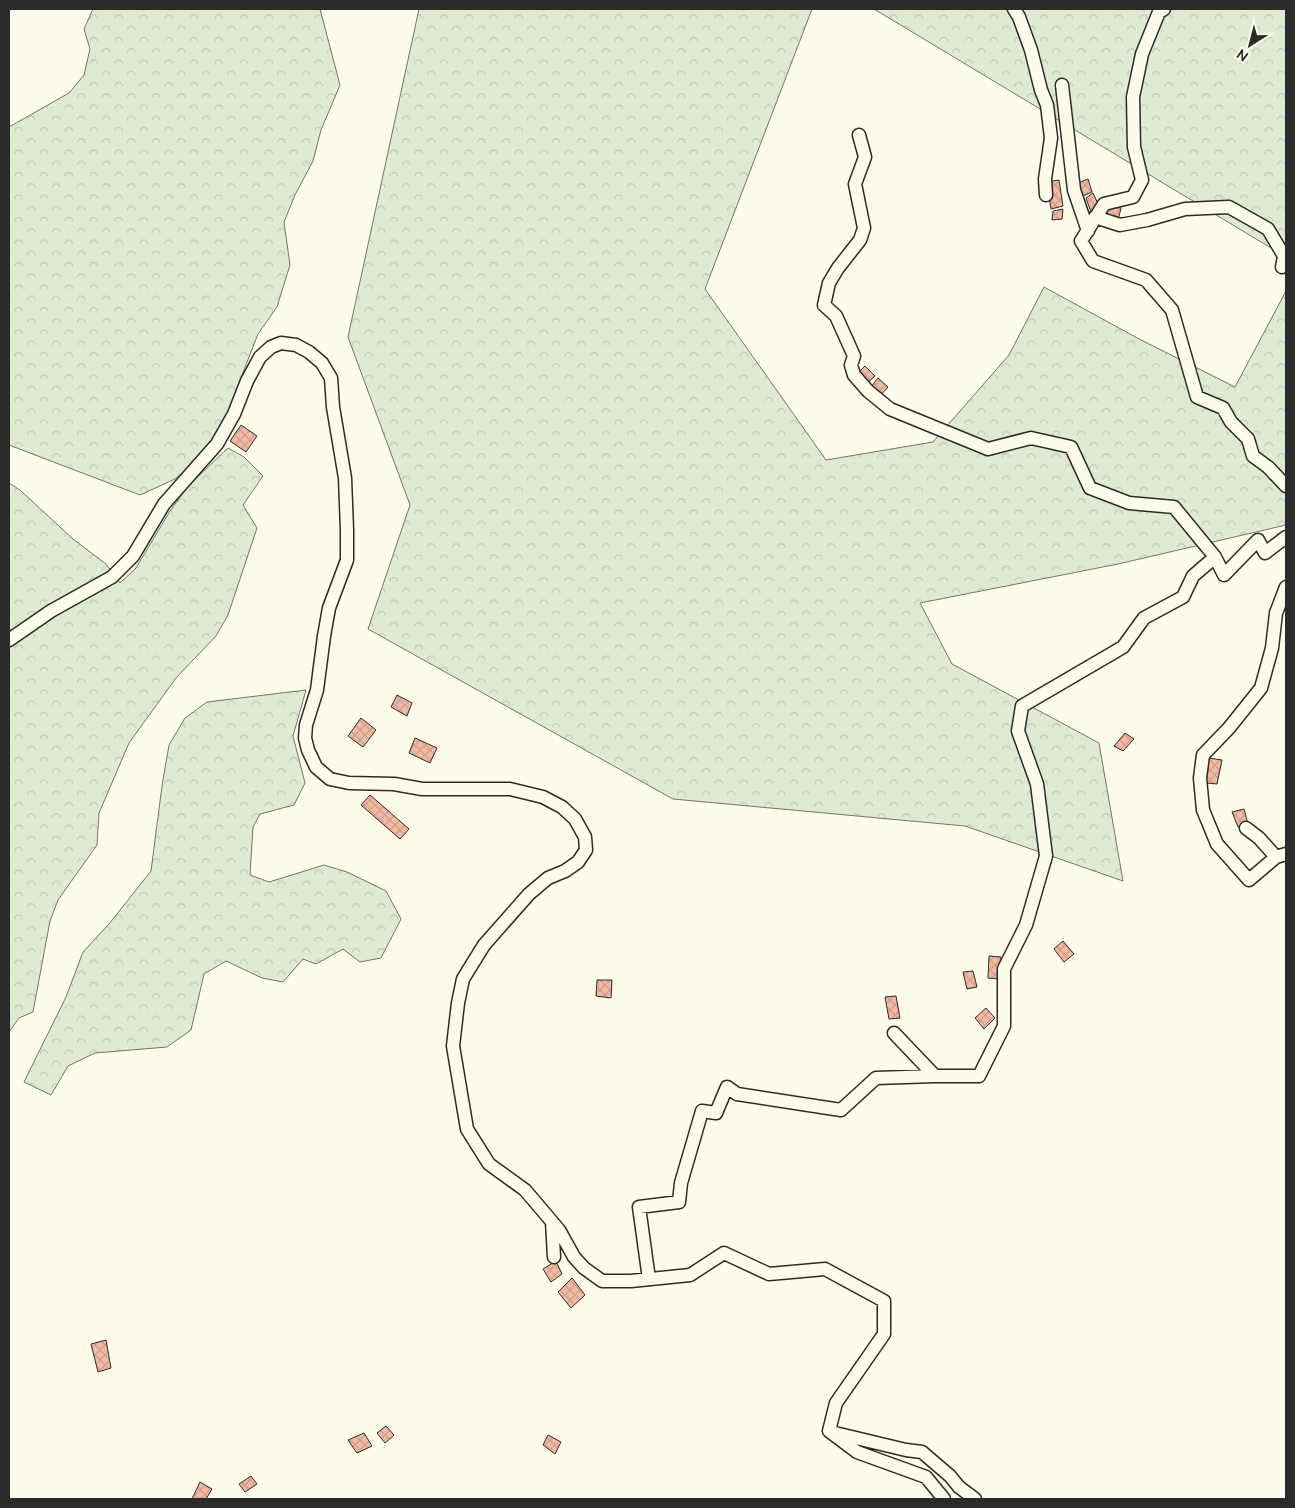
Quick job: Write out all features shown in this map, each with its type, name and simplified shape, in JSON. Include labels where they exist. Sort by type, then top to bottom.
[{"type":"street","points":[[1014,9],[1019,17],[1031,50],[1041,90],[1047,104],[1051,138],[1045,179],[1046,195]]},
{"type":"street","points":[[1164,9],[1160,12],[1142,54],[1133,97],[1134,147],[1142,180],[1133,198],[1104,204],[1081,241],[1093,261],[1146,280],[1172,310],[1197,397],[1223,408],[1231,422],[1248,439],[1253,456],[1268,467],[1286,486]]},
{"type":"street","points":[[1062,85],[1074,190],[1088,231]]},
{"type":"street","points":[[859,135],[865,157],[856,184],[864,228],[860,240],[829,283],[824,305],[836,316],[854,356],[851,365],[854,375],[868,391],[890,408],[988,449],[1031,438],[1071,447],[1090,488],[1129,503],[1174,506],[1215,557],[1224,575],[1258,540],[1265,553],[1286,537]]},
{"type":"street","points":[[1095,217],[1120,225],[1147,220],[1185,209],[1229,207],[1268,229],[1284,256],[1282,266]]},
{"type":"street","points":[[9,640],[51,611],[112,577],[133,556],[164,504],[217,444],[234,414],[246,381],[260,357],[271,347],[282,342],[296,345],[309,352],[322,363],[331,378],[333,407],[345,478],[347,560],[329,608],[317,690],[306,725],[305,738],[316,767],[330,779],[349,783],[394,784],[422,789],[510,789],[543,797],[562,807],[575,819],[584,837],[586,850],[578,862],[565,871],[548,878],[530,894],[484,945],[464,979],[458,1003],[453,1046],[467,1129],[489,1164],[525,1190],[559,1230],[574,1256],[584,1268],[602,1281],[630,1281],[690,1275],[724,1253],[769,1274],[825,1269],[884,1301],[884,1334],[836,1403],[829,1431]]},
{"type":"street","points":[[649,1279],[640,1207],[679,1202],[681,1183],[702,1110],[716,1113],[727,1087],[737,1094],[841,1110],[876,1078],[979,1076],[1004,1026],[1004,969],[1026,925],[1046,856],[1037,784],[1018,731],[1022,706],[1123,647],[1144,618],[1183,597],[1194,576],[1215,557]]},
{"type":"street","points":[[1246,828],[1281,856],[1249,880],[1217,844],[1203,810],[1200,778],[1203,755],[1229,728],[1261,688],[1272,648],[1276,613],[1286,587]]},
{"type":"street","points":[[894,1033],[935,1076]]},
{"type":"street","points":[[552,1222],[554,1257]]},
{"type":"street","points":[[829,1431],[858,1452],[926,1477],[944,1499]]},
{"type":"street","points":[[829,1431],[906,1450],[922,1452],[950,1476],[959,1488],[975,1499]]},
{"type":"green space","points":[[93,9],[320,9],[340,85],[321,130],[313,161],[295,195],[284,222],[290,265],[277,307],[258,334],[226,416],[203,455],[175,479],[140,495],[9,445],[9,127],[69,93],[84,75],[90,49],[84,29]]},
{"type":"green space","points":[[419,9],[812,9],[705,289],[826,460],[933,442],[1009,355],[1044,287],[1141,340],[1235,387],[1286,291],[1286,525],[1118,564],[920,603],[952,664],[1099,743],[1123,881],[965,826],[673,799],[368,629],[410,505],[348,337]]},
{"type":"green space","points":[[874,9],[1286,9],[1286,257]]},
{"type":"green space","points":[[228,448],[244,457],[263,476],[243,505],[257,528],[228,615],[216,636],[176,678],[129,743],[99,813],[97,845],[58,900],[50,921],[33,1012],[19,1018],[9,1032],[9,483],[20,490],[73,539],[106,564],[120,583],[136,568],[170,511],[188,486]]},
{"type":"green space","points":[[306,690],[293,736],[305,783],[294,805],[260,814],[253,827],[250,875],[269,882],[324,865],[347,872],[386,891],[401,919],[381,958],[360,962],[343,949],[316,964],[303,959],[283,982],[262,978],[226,961],[204,974],[191,1030],[167,1047],[95,1053],[68,1066],[51,1095],[24,1082],[66,997],[83,952],[109,924],[151,871],[169,745],[185,718],[207,702]]},
{"type":"building","points":[[1088,179],[1092,192],[1083,196],[1078,183]]},
{"type":"building","points":[[1059,180],[1063,206],[1051,209],[1047,182]]},
{"type":"building","points":[[1093,193],[1100,208],[1091,212],[1086,198]]},
{"type":"building","points":[[1108,205],[1121,208],[1118,220],[1105,216]]},
{"type":"building","points":[[1063,209],[1062,219],[1052,220],[1053,211]]},
{"type":"building","points":[[865,366],[875,376],[866,384],[857,374]]},
{"type":"building","points":[[878,378],[888,387],[880,396],[870,388]]},
{"type":"building","points":[[241,425],[257,436],[246,452],[230,441]]},
{"type":"building","points":[[397,695],[412,703],[407,716],[391,707]]},
{"type":"building","points":[[361,718],[376,730],[363,747],[348,736]]},
{"type":"building","points":[[1125,733],[1134,739],[1123,751],[1114,746]]},
{"type":"building","points":[[415,738],[437,748],[430,763],[409,753]]},
{"type":"building","points":[[1209,758],[1222,760],[1217,784],[1206,783]]},
{"type":"building","points":[[370,795],[409,829],[400,839],[361,805]]},
{"type":"building","points":[[1244,809],[1248,824],[1238,827],[1232,812]]},
{"type":"building","points":[[1063,941],[1074,954],[1064,962],[1054,949]]},
{"type":"building","points":[[989,956],[1001,957],[1000,979],[988,978]]},
{"type":"building","points":[[973,971],[977,987],[967,989],[963,972]]},
{"type":"building","points":[[597,980],[612,980],[611,998],[596,996]]},
{"type":"building","points":[[896,996],[900,1018],[889,1019],[885,997]]},
{"type":"building","points":[[986,1008],[995,1018],[984,1029],[975,1018]]},
{"type":"building","points":[[556,1261],[562,1274],[551,1282],[543,1269]]},
{"type":"building","points":[[572,1278],[585,1295],[571,1308],[558,1292]]},
{"type":"building","points":[[106,1340],[111,1368],[98,1372],[91,1344]]},
{"type":"building","points":[[386,1426],[394,1435],[385,1443],[377,1433]]},
{"type":"building","points":[[364,1433],[372,1446],[357,1453],[348,1440]]},
{"type":"building","points":[[548,1435],[561,1442],[555,1454],[543,1445]]},
{"type":"building","points":[[251,1476],[257,1484],[245,1492],[239,1484]]},
{"type":"building","points":[[200,1482],[212,1489],[206,1499],[192,1499]]}]
